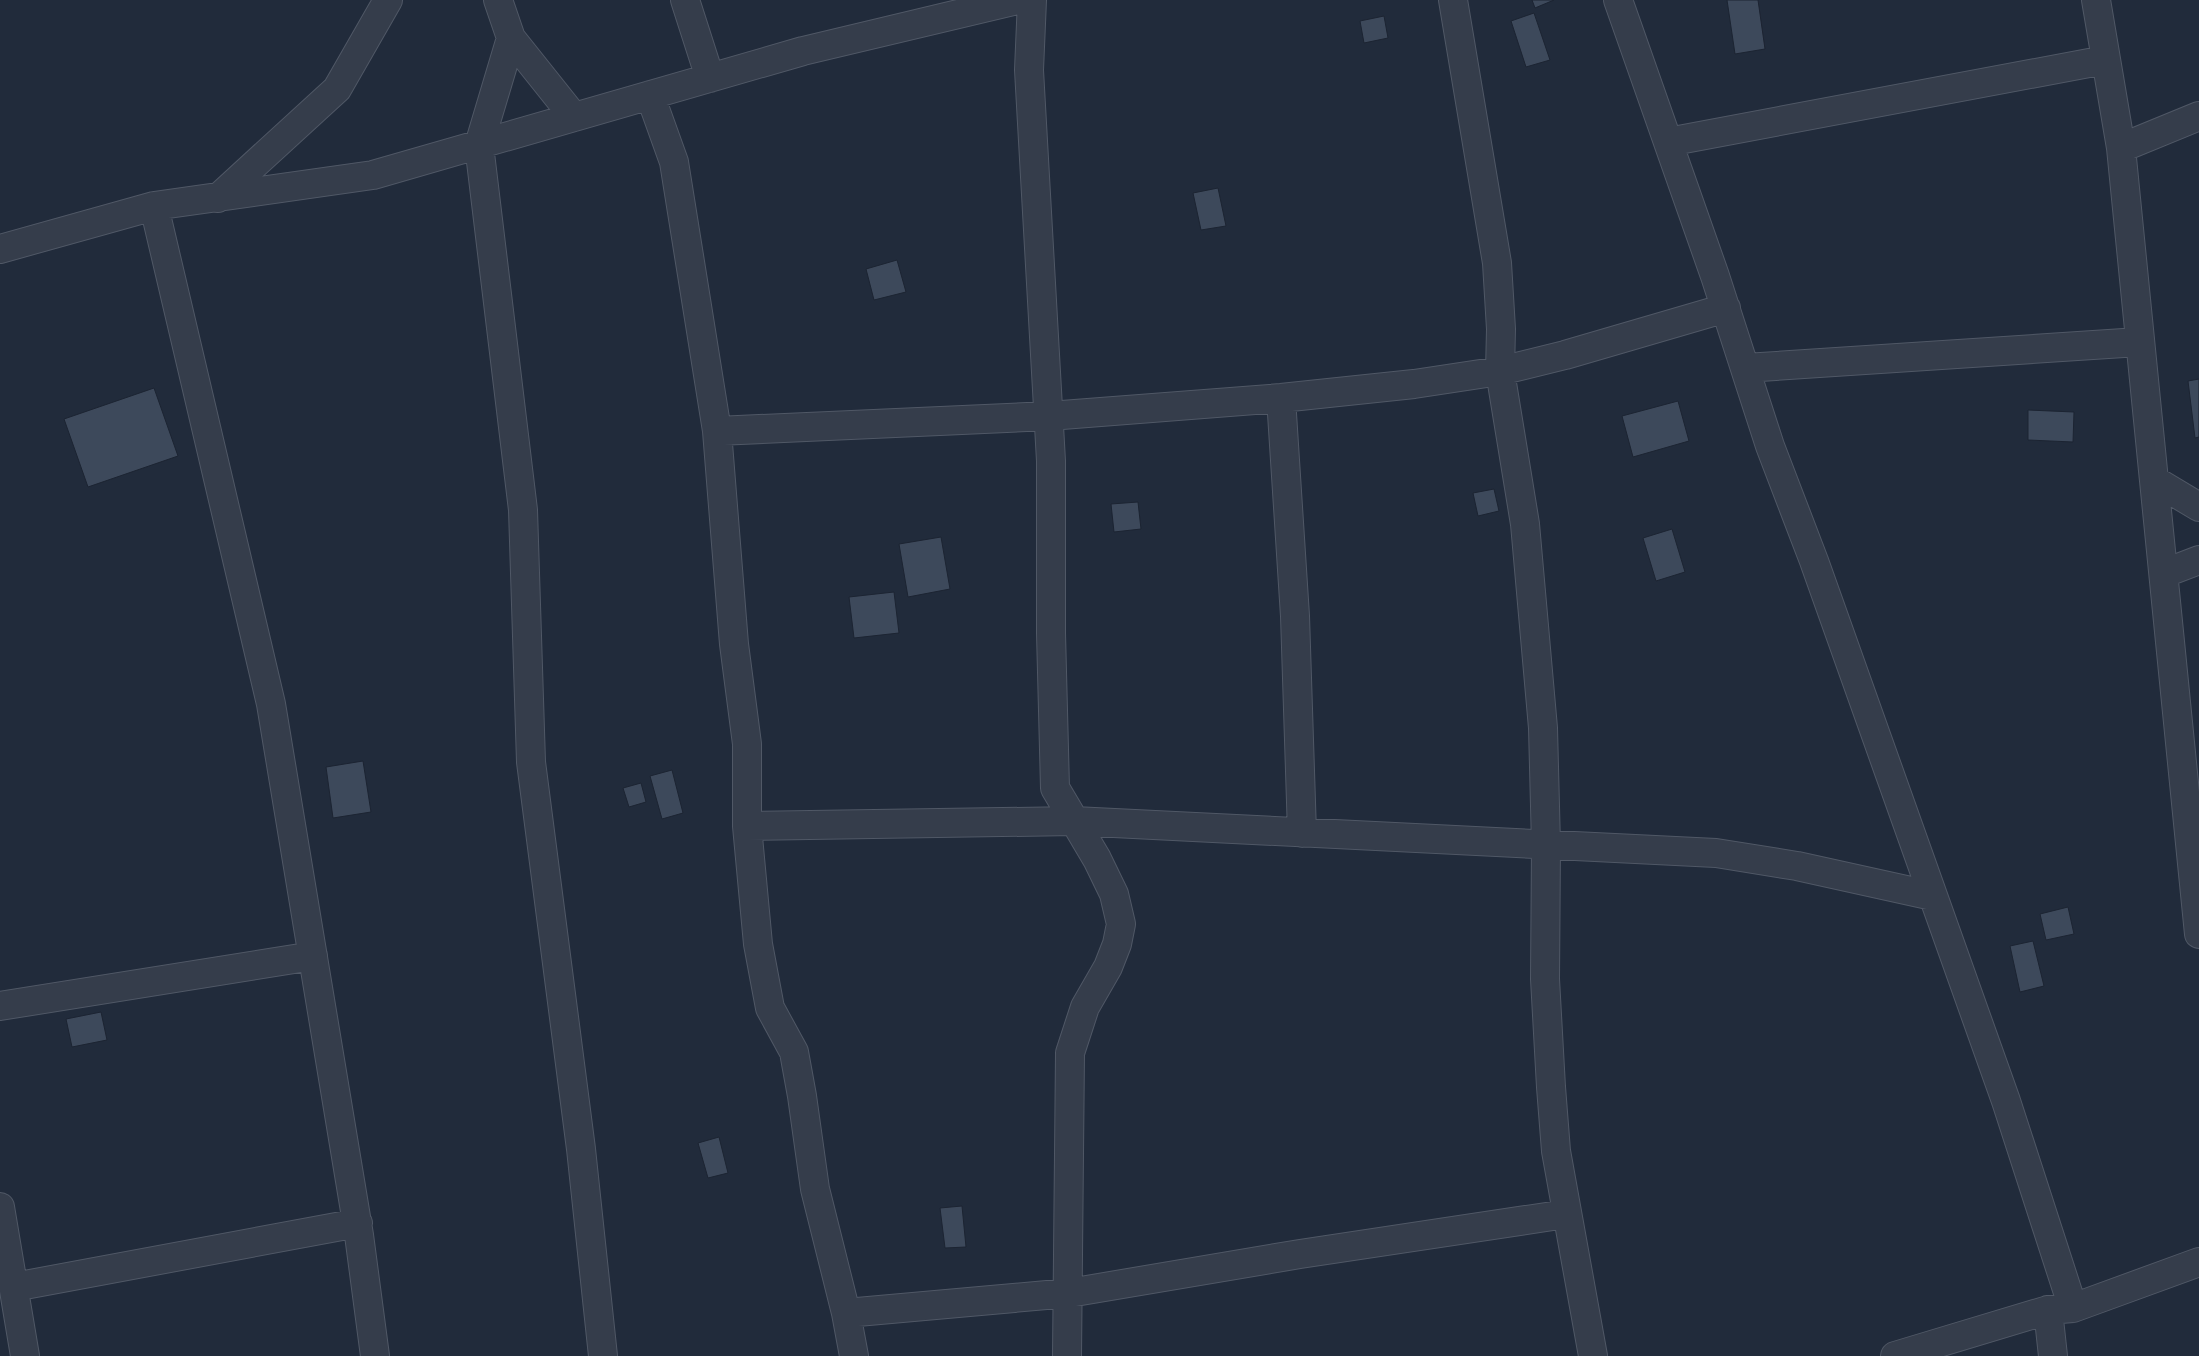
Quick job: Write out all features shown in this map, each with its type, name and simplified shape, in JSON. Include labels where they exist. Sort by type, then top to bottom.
[{"type":"street","points":[[218,198],[337,89],[388,0]]},
{"type":"street","points":[[498,0],[511,38],[574,117]]},
{"type":"street","points":[[684,0],[710,78]]},
{"type":"street","points":[[0,248],[154,206],[373,175],[802,51],[1016,0]]},
{"type":"street","points":[[1032,0],[1029,70],[1050,416],[1052,751],[1054,788],[1097,858],[1114,894],[1121,924],[1117,944],[1108,967],[1085,1007],[1070,1053],[1067,1185],[1069,1293],[1067,1356]]},
{"type":"street","points":[[1453,0],[1497,263],[1501,330],[1500,371],[1525,524],[1543,728],[1546,845],[1545,979],[1550,1087],[1556,1151],[1592,1356]]},
{"type":"street","points":[[1618,0],[1726,308],[1770,446],[1817,570],[2006,1102],[2060,1309],[2053,1356]]},
{"type":"street","points":[[2096,0],[2121,148],[2139,342],[2165,574],[2196,886],[2199,934]]},
{"type":"street","points":[[511,38],[479,144],[523,510],[531,762],[579,1130],[603,1356]]},
{"type":"street","points":[[1668,142],[2105,60]]},
{"type":"street","points":[[650,95],[674,162],[716,431],[734,644],[747,744],[748,826],[758,944],[770,1008],[794,1052],[815,1189],[846,1313],[854,1356]]},
{"type":"street","points":[[2121,148],[2199,116]]},
{"type":"street","points":[[154,206],[271,704],[358,1223],[375,1356]]},
{"type":"street","points":[[716,431],[1050,416],[1281,398],[1414,384],[1500,371],[1565,356],[1726,308]]},
{"type":"street","points":[[1745,368],[2139,342]]},
{"type":"street","points":[[1281,398],[1295,616],[1302,833]]},
{"type":"street","points":[[2154,480],[2199,507]]},
{"type":"street","points":[[2165,574],[2199,560]]},
{"type":"street","points":[[748,826],[1074,821],[1716,853],[1796,866],[1933,896]]},
{"type":"street","points":[[0,1006],[313,956]]},
{"type":"street","points":[[0,1207],[14,1287],[15,1341]]},
{"type":"street","points":[[846,1313],[1069,1293],[1300,1254],[1566,1214]]},
{"type":"street","points":[[14,1287],[358,1223]]},
{"type":"street","points":[[1895,1356],[2060,1309],[2199,1262]]},
{"type":"building","points":[[1532,0],[1554,0],[1535,8]]},
{"type":"building","points":[[1727,0],[1758,0],[1765,49],[1735,54]]},
{"type":"building","points":[[1534,13],[1550,60],[1526,67],[1511,21]]},
{"type":"building","points":[[1384,16],[1388,38],[1364,43],[1360,21]]},
{"type":"building","points":[[1218,188],[1226,226],[1201,230],[1193,193]]},
{"type":"building","points":[[897,260],[906,292],[874,300],[866,269]]},
{"type":"building","points":[[2199,379],[2199,437],[2195,438],[2188,381]]},
{"type":"building","points":[[154,388],[178,456],[88,487],[64,419]]},
{"type":"building","points":[[1678,401],[1689,441],[1633,457],[1622,416]]},
{"type":"building","points":[[2028,410],[2074,412],[2073,442],[2028,440]]},
{"type":"building","points":[[1494,489],[1499,511],[1478,516],[1473,493]]},
{"type":"building","points":[[1138,502],[1141,529],[1114,532],[1111,504]]},
{"type":"building","points":[[1672,529],[1685,572],[1656,581],[1643,538]]},
{"type":"building","points":[[941,537],[950,589],[908,597],[899,544]]},
{"type":"building","points":[[894,592],[899,633],[854,638],[849,597]]},
{"type":"building","points":[[363,761],[371,812],[333,818],[326,767]]},
{"type":"building","points":[[672,770],[683,813],[662,819],[650,776]]},
{"type":"building","points":[[641,783],[646,802],[629,807],[623,788]]},
{"type":"building","points":[[2068,907],[2074,934],[2046,940],[2040,914]]},
{"type":"building","points":[[2033,941],[2044,986],[2020,992],[2010,946]]},
{"type":"building","points":[[101,1012],[107,1040],[72,1047],[66,1019]]},
{"type":"building","points":[[719,1137],[728,1173],[708,1178],[698,1143]]},
{"type":"building","points":[[962,1206],[966,1247],[945,1248],[940,1208]]}]
